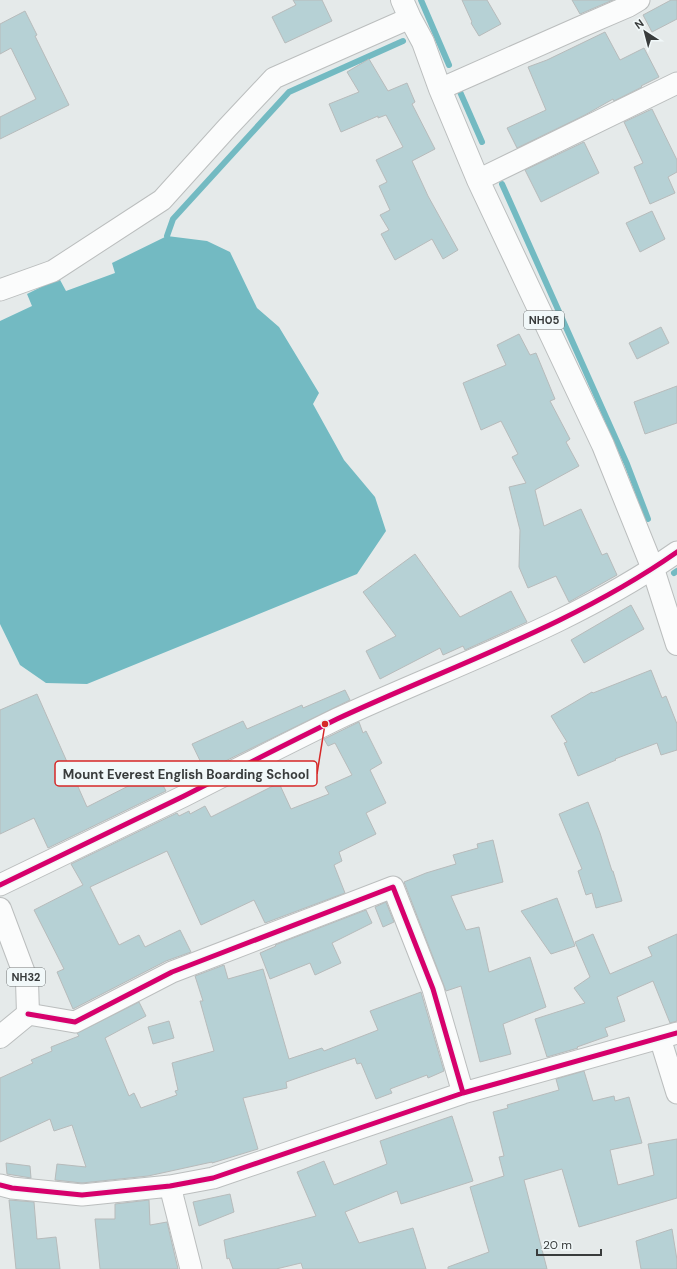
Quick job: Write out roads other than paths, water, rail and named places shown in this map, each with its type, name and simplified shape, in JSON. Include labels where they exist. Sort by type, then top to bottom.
[{"type":"main road","name":"NH05","points":[[406,9],[423,42],[440,89],[478,180],[603,445],[653,569],[677,644]]},
{"type":"main road","name":"NH32","points":[[0,909],[27,980],[28,1014]]},
{"type":"main road","points":[[0,1037],[28,1014]]},
{"type":"street","points":[[440,89],[629,6],[639,0]]},
{"type":"street","points":[[0,290],[53,271],[162,200],[274,78],[406,9]]},
{"type":"street","points":[[478,180],[677,83]]},
{"type":"street","points":[[0,885],[162,807],[337,719],[476,659],[571,614],[653,569],[677,552]]},
{"type":"street","points":[[28,1014],[75,1022],[172,972],[393,887],[433,989],[463,1093]]},
{"type":"street","points":[[0,1185],[12,1188],[82,1195],[170,1186],[213,1178],[463,1093],[669,1035],[677,1093]]},
{"type":"street","points":[[170,1186],[191,1269]]},
{"type":"water","points":[[167,236],[207,241],[230,252],[257,308],[279,327],[319,393],[313,404],[344,460],[375,497],[386,531],[357,574],[87,684],[46,683],[20,665],[0,624],[0,321],[32,306],[27,294],[59,278],[66,291],[115,273],[112,263]]},
{"type":"waterway","points":[[421,0],[449,65]]},
{"type":"waterway","points":[[167,236],[173,219],[289,92],[403,41]]},
{"type":"waterway","points":[[457,85],[482,142]]},
{"type":"waterway","points":[[502,184],[627,464],[648,519]]},
{"type":"place","name":"Mount Everest English Boarding School","points":[[325,724]]}]
